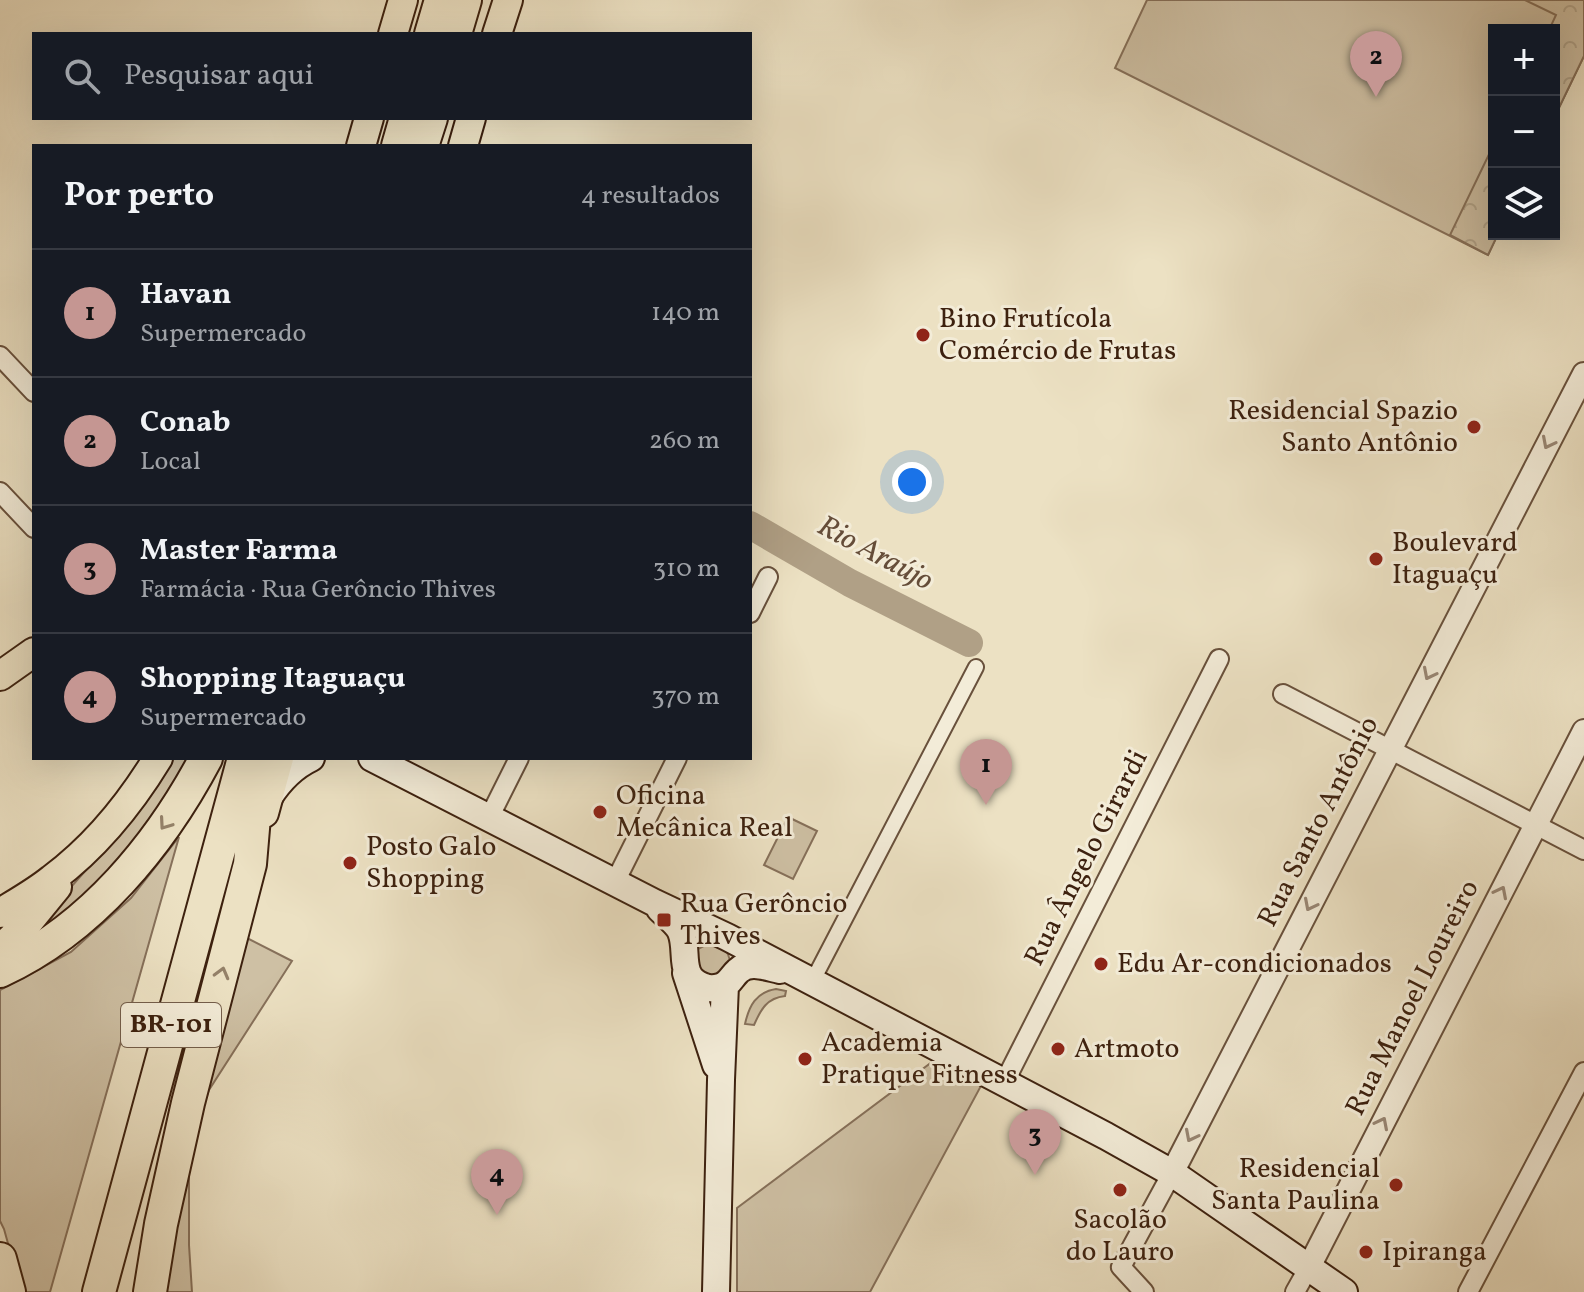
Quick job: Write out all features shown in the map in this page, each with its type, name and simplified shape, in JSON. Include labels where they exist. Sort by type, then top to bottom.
[{"type":"highway","points":[[432,32],[441,0]]},
{"type":"highway","points":[[456,32],[465,0]]},
{"type":"highway","points":[[399,144],[405,120]]},
{"type":"highway","points":[[423,144],[430,120]]},
{"type":"highway","points":[[0,971],[60,936],[118,883],[151,844],[190,788],[205,760]]},
{"type":"highway","name":"BR-101","points":[[77,1292],[220,760]]},
{"type":"highway","name":"BR-101","points":[[99,1292],[243,760]]},
{"type":"highway","points":[[150,1292],[161,1224],[188,1103],[250,864],[259,760]]},
{"type":"highway","points":[[110,1292],[188,1103]]},
{"type":"highway","points":[[0,1259],[9,1292]]},
{"type":"main road","points":[[394,32],[403,0]]},
{"type":"main road","points":[[498,32],[508,0]]},
{"type":"main road","points":[[362,144],[368,120]]},
{"type":"main road","points":[[464,144],[470,120]]},
{"type":"main road","points":[[0,676],[32,653]]},
{"type":"main road","points":[[0,949],[26,925],[123,809],[157,760]]},
{"type":"main road","points":[[250,864],[278,760]]},
{"type":"main road","points":[[267,800],[280,780],[307,760]]},
{"type":"main road","points":[[376,760],[806,978],[1172,1173],[1344,1292]]},
{"type":"main road","points":[[0,913],[54,878],[88,849]]},
{"type":"main road","points":[[655,903],[681,931],[685,965],[721,1080]]},
{"type":"main road","points":[[716,1292],[721,1080],[731,978],[739,962],[734,944],[722,936],[701,935],[686,950],[685,965],[698,985],[707,988],[716,988],[731,978],[749,965],[806,978]]},
{"type":"street","points":[[0,356],[32,390]]},
{"type":"street","name":"Rua Santo Antônio","points":[[1144,1292],[1121,1267],[1584,374]]},
{"type":"street","points":[[0,492],[32,526]]},
{"type":"street","points":[[752,609],[768,577]]},
{"type":"street","name":"Rua Ângelo Girardi","points":[[1004,1083],[1219,659]]},
{"type":"street","points":[[806,978],[976,667]]},
{"type":"street","points":[[1283,694],[1584,850]]},
{"type":"street","name":"Rua Manoel Loureiro","points":[[1295,1292],[1584,731]]},
{"type":"street","points":[[489,818],[518,760]]},
{"type":"street","points":[[615,882],[676,760]]},
{"type":"street","points":[[1468,1292],[1584,1072]]},
{"type":"green space","points":[[1147,0],[1584,0],[1584,56],[1560,106],[1560,24],[1488,24],[1488,240],[1495,240],[1488,255],[1115,68]]},
{"type":"green space","points":[[1525,0],[1584,0],[1584,56],[1560,106],[1560,24],[1552,24],[1556,15]]},
{"type":"green space","points":[[1488,156],[1488,240],[1495,240],[1488,255],[1450,235]]},
{"type":"green space","points":[[167,760],[190,760],[142,837],[85,897],[47,929],[0,955],[47,914],[96,859]]},
{"type":"green space","points":[[788,817],[817,831],[793,879],[764,865]]},
{"type":"green space","points":[[179,837],[50,1292],[19,1292],[0,1221],[0,990],[71,952],[131,898]]},
{"type":"green space","points":[[241,935],[292,961],[209,1090],[200,1116],[189,1167],[192,1292],[157,1292]]},
{"type":"green space","points":[[709,943],[721,946],[728,954],[730,963],[721,977],[702,977],[694,955]]},
{"type":"green space","points":[[776,989],[786,991],[785,996],[765,1005],[754,1025],[745,1024],[754,1001],[763,993]]},
{"type":"green space","points":[[936,1059],[982,1084],[870,1292],[737,1292],[737,1208]]},
{"type":"waterway","name":"Rio Araújo","points":[[752,526],[850,583],[969,643]]},
{"type":"place","name":"Conab","points":[[1376,97]]},
{"type":"place","name":"Bino Frutícola Comércio de Frutas","points":[[923,335]]},
{"type":"place","name":"Residencial Spazio Santo Antônio","points":[[1474,427]]},
{"type":"place","name":"Boulevard Itaguaçu","points":[[1376,559]]},
{"type":"place","name":"Havan","points":[[986,805]]},
{"type":"place","name":"Oficina Mecânica Real","points":[[600,812]]},
{"type":"place","name":"Posto Galo Shopping","points":[[350,863]]},
{"type":"place","name":"Rua Gerôncio Thives","points":[[664,920]]},
{"type":"place","name":"Edu Ar-condicionados","points":[[1101,964]]},
{"type":"place","name":"Artmoto","points":[[1058,1049]]},
{"type":"place","name":"Academia Pratique Fitness","points":[[805,1059]]},
{"type":"place","name":"Master Farma","points":[[1035,1175]]},
{"type":"place","name":"Residencial Santa Paulina","points":[[1396,1185]]},
{"type":"place","name":"Sacolão do Lauro","points":[[1120,1190]]},
{"type":"place","name":"Shopping Itaguaçu","points":[[497,1215]]},
{"type":"place","name":"Ipiranga","points":[[1366,1252]]}]
